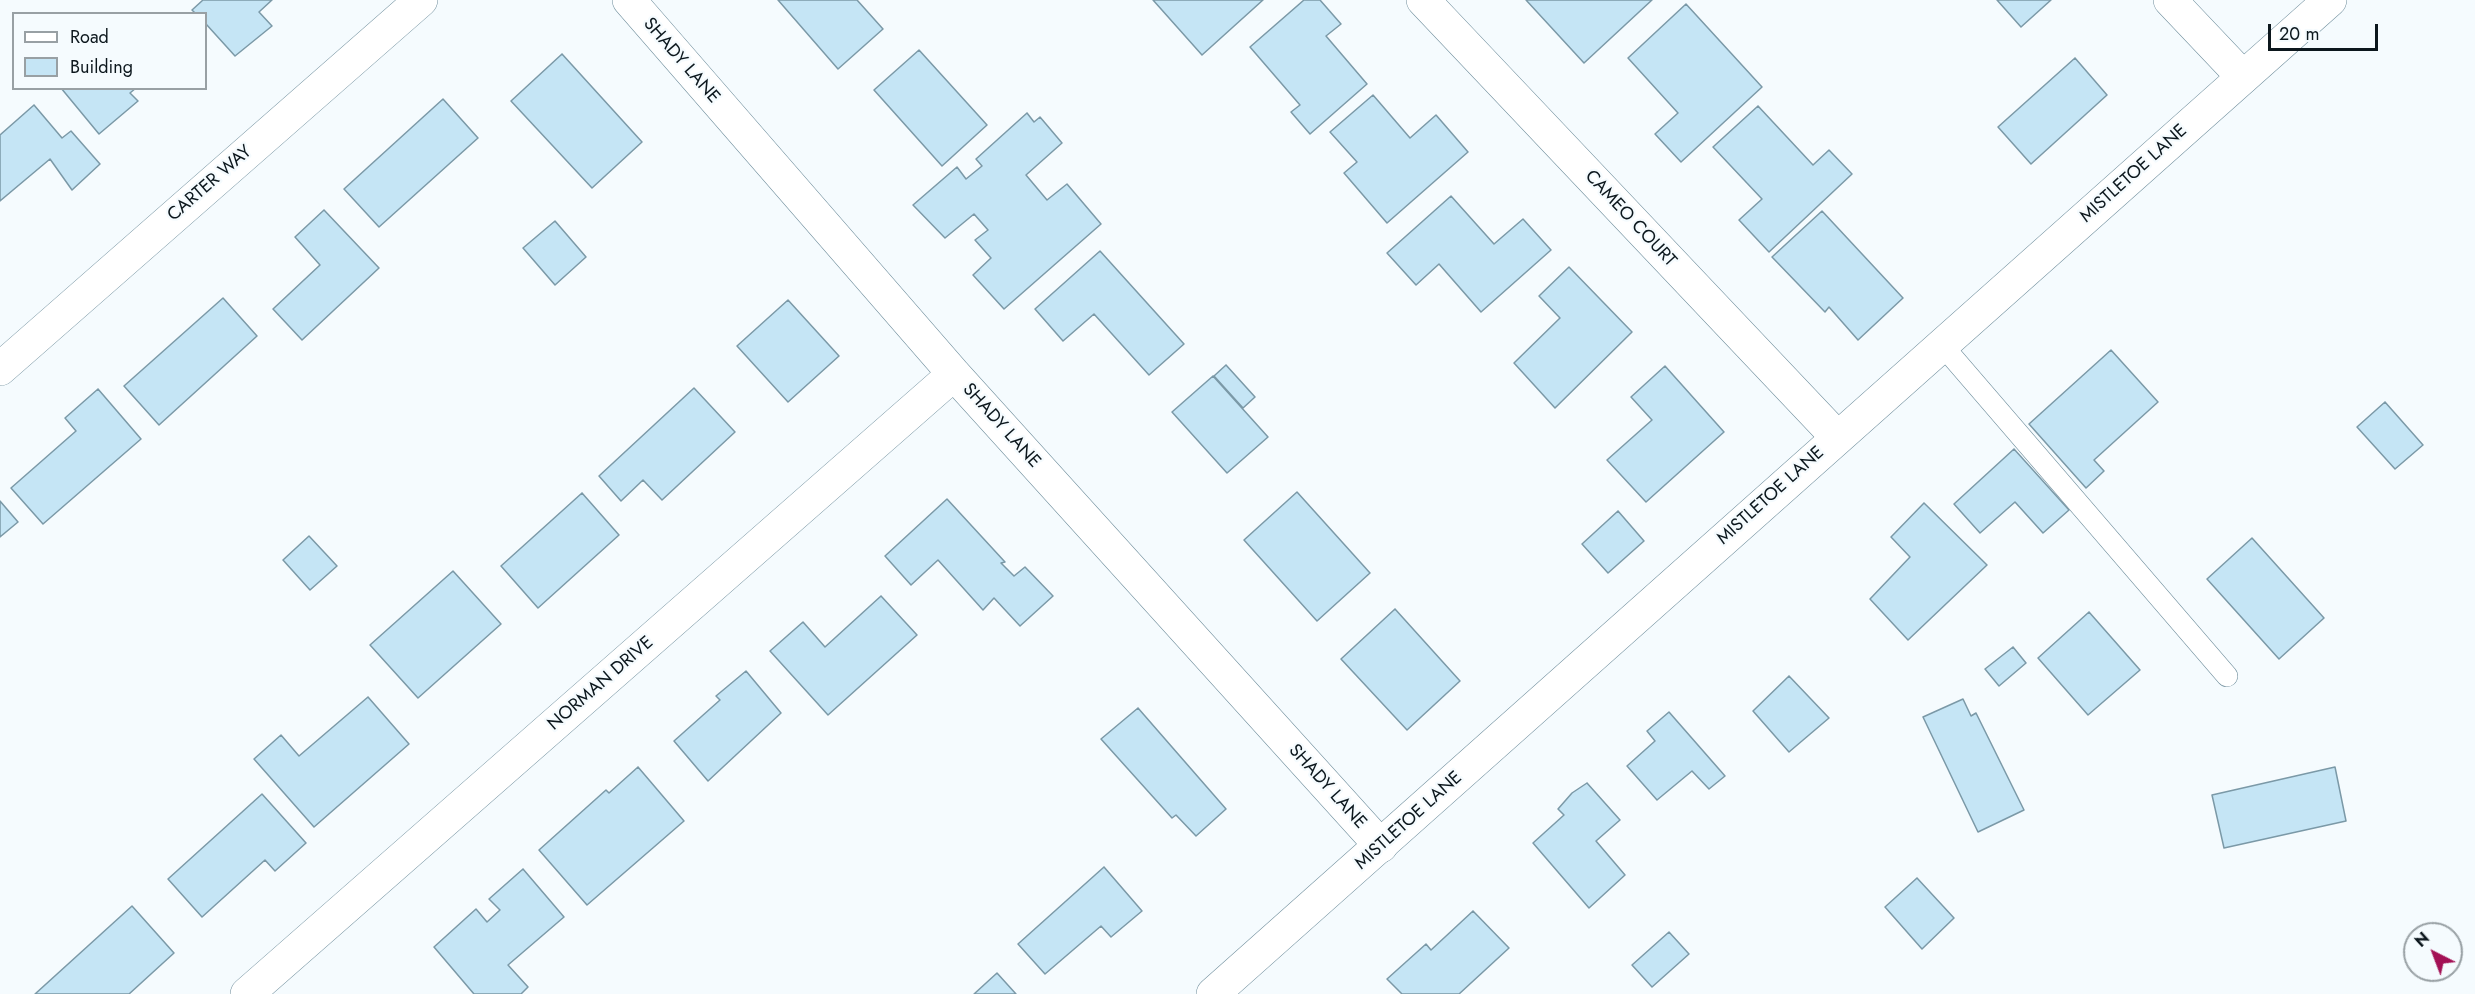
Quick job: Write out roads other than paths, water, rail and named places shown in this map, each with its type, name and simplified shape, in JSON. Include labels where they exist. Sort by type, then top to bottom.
[{"type":"street","name":"CARTER WAY","points":[[0,369],[421,0]]},
{"type":"street","name":"SHADY LANE","points":[[629,0],[954,374],[1381,846]]},
{"type":"street","name":"CAMEO COURT","points":[[1423,0],[1837,437]]},
{"type":"street","points":[[2170,0],[2243,77]]},
{"type":"street","name":"MISTLETOE LANE","points":[[1213,994],[2330,0]]},
{"type":"street","name":"NORMAN DRIVE","points":[[248,994],[954,374]]},
{"type":"lane","points":[[1943,346],[2227,676]]}]
